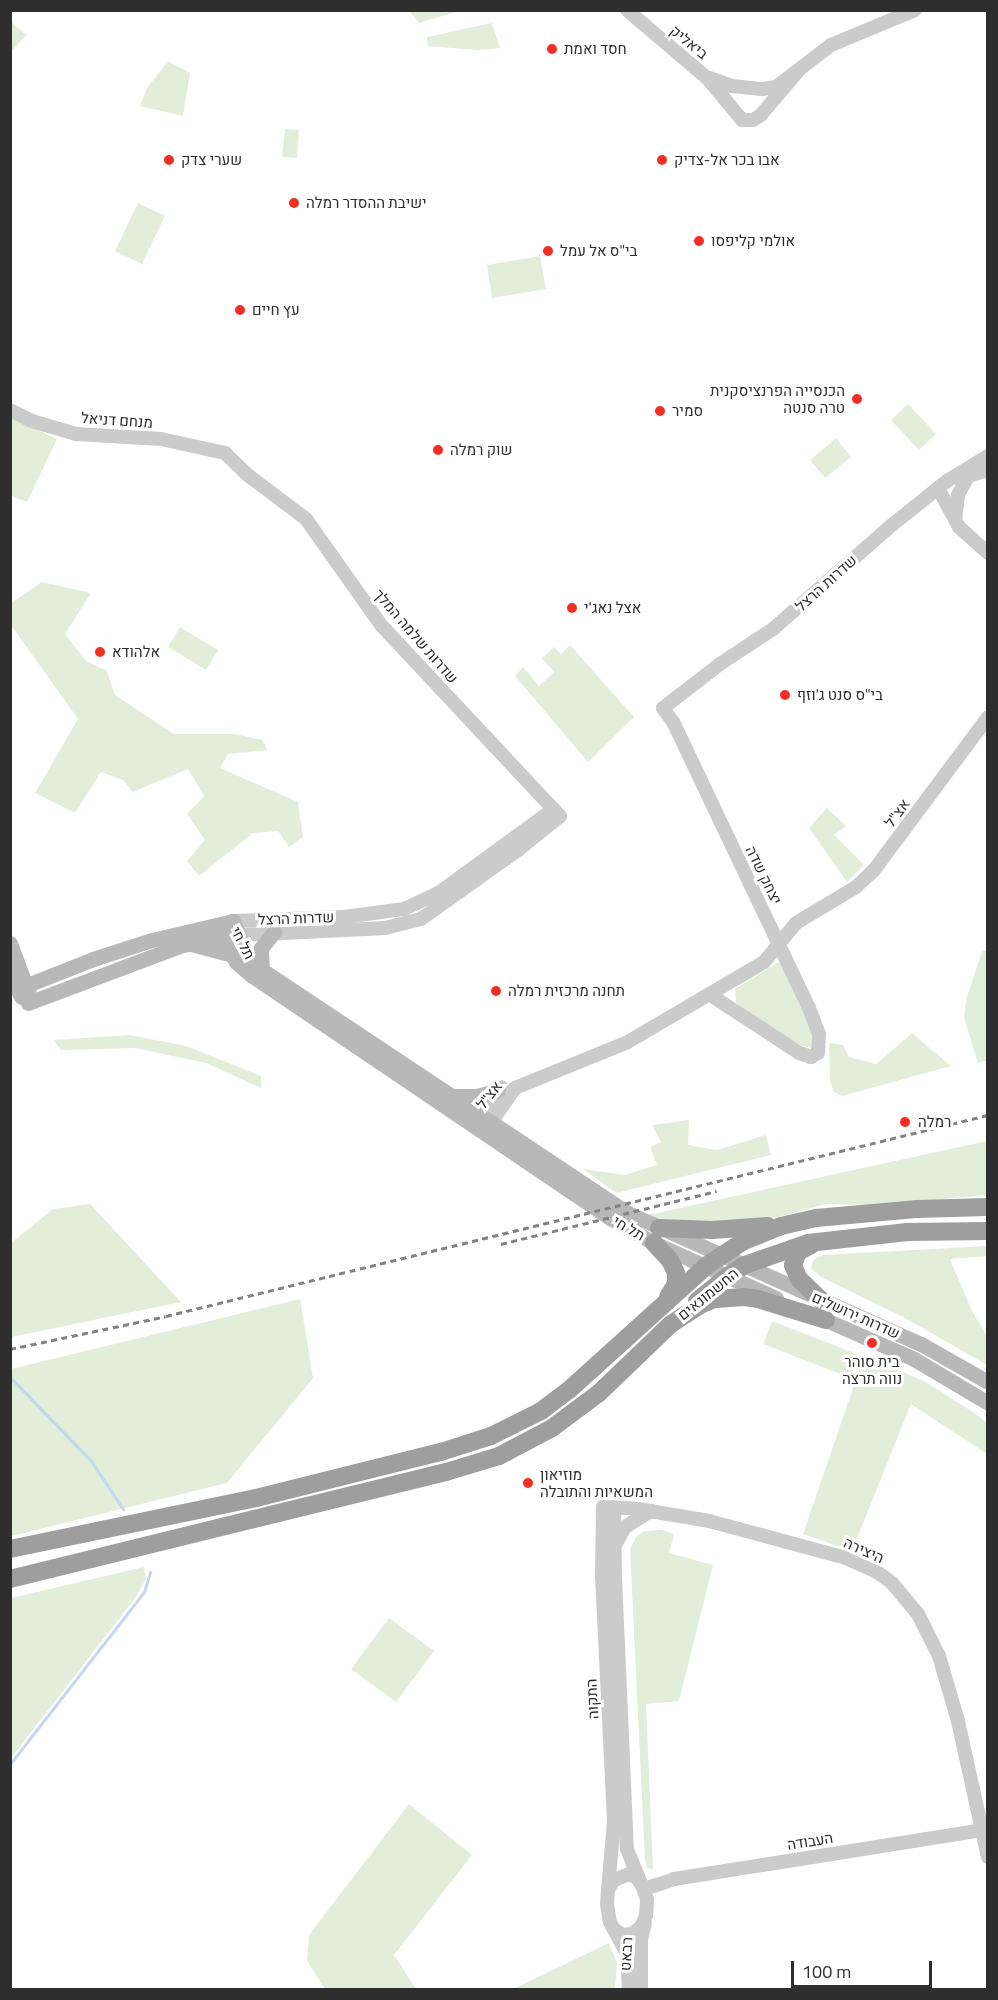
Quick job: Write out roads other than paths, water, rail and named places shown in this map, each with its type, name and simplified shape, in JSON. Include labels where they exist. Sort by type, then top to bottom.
[{"type":"highway","points":[[653,1315],[676,1284],[676,1273],[656,1235],[678,1230],[731,1229],[916,1209],[987,1207]]},
{"type":"highway","points":[[10,1549],[256,1498],[441,1452],[491,1436],[526,1419],[569,1390],[713,1261],[764,1233],[811,1219]]},
{"type":"highway","points":[[821,1300],[799,1279],[793,1265],[798,1252],[824,1240],[907,1232],[987,1231]]},
{"type":"highway","name":"החשמונאים","points":[[671,1324],[728,1276],[745,1265],[786,1250],[824,1240]]},
{"type":"highway","points":[[10,1579],[446,1472],[498,1456],[536,1438],[582,1406],[671,1324],[700,1305],[715,1299],[735,1297],[758,1299],[826,1320]]},
{"type":"main road","name":"שדרות הרצל","points":[[234,931],[189,943],[28,1003],[22,987],[93,959],[152,940],[234,931]]},
{"type":"main road","name":"תל חי","points":[[234,931],[232,955],[251,975],[484,1121]]},
{"type":"main road","name":"תל חי","points":[[234,931],[250,959],[262,970],[452,1096],[549,1178],[656,1235],[713,1261],[728,1276]]},
{"type":"main road","points":[[262,970],[261,948],[274,932]]},
{"type":"main road","points":[[10,943],[22,987]]},
{"type":"main road","points":[[189,943],[232,955]]},
{"type":"main road","points":[[10,972],[22,987]]},
{"type":"main road","points":[[452,1096],[477,1096],[498,1090]]},
{"type":"main road","name":"שדרות ירושלים","points":[[713,1261],[745,1265],[921,1344],[987,1382]]},
{"type":"main road","name":"שדרות ירושלים","points":[[728,1276],[914,1359],[987,1403]]},
{"type":"street","name":"ביאליק","points":[[627,10],[703,74],[732,108]]},
{"type":"street","points":[[799,70],[757,119],[747,121],[737,117],[732,108],[735,94],[748,88],[777,87],[799,70],[845,38],[915,10]]},
{"type":"street","name":"ביאליק","points":[[703,74],[724,84],[748,88]]},
{"type":"street","points":[[748,88],[764,98],[763,113]]},
{"type":"street","name":"מנחם דניאל","points":[[10,410],[32,421],[76,434],[161,439],[225,453]]},
{"type":"street","name":"שדרות שלמה המלך","points":[[225,453],[249,476],[306,519],[381,625],[557,812]]},
{"type":"street","name":"שדרות הרצל","points":[[663,708],[783,621],[883,532],[938,488],[987,456]]},
{"type":"street","points":[[955,522],[957,499],[968,476],[987,471]]},
{"type":"street","points":[[938,488],[955,522],[987,553]]},
{"type":"street","name":"יצחק שדה","points":[[663,708],[673,723],[780,943],[819,1034],[819,1051],[811,1057],[799,1053],[735,1009]]},
{"type":"street","name":"אצ\"ל","points":[[484,1121],[515,1088],[601,1055],[764,962],[796,923],[856,887],[874,870],[987,717]]},
{"type":"street","name":"שדרות הרצל","points":[[234,931],[404,909],[440,892],[557,812]]},
{"type":"street","name":"שדרות הרצל","points":[[234,931],[385,928],[421,919],[518,850],[557,812]]},
{"type":"street","points":[[732,982],[728,996],[735,1009]]},
{"type":"street","points":[[709,994],[735,1009]]},
{"type":"street","name":"אצ\"ל","points":[[484,1121],[498,1090],[515,1079],[578,1056],[654,1020],[672,1016]]},
{"type":"street","name":"היצירה","points":[[609,1507],[651,1511],[709,1521],[846,1558],[877,1572],[892,1583],[918,1614],[939,1656],[958,1721],[987,1857]]},
{"type":"street","name":"התקוה","points":[[609,1507],[614,1547],[627,1849],[642,1885]]},
{"type":"street","name":"התקוה","points":[[608,1890],[614,1821],[603,1577],[609,1507]]},
{"type":"street","points":[[614,1547],[625,1527],[651,1511]]},
{"type":"street","name":"העבודה","points":[[642,1885],[982,1830]]},
{"type":"street","points":[[624,1874],[632,1875],[642,1885],[647,1907],[645,1919],[639,1929],[622,1935],[614,1929],[608,1913],[608,1890],[614,1880],[624,1874]]},
{"type":"street","name":"רבאט","points":[[641,1989],[641,1940],[645,1919]]},
{"type":"street","name":"רבאט","points":[[614,1929],[627,1954],[629,1989]]},
{"type":"waterway","points":[[10,1377],[91,1461],[123,1509]]},
{"type":"waterway","points":[[10,1764],[144,1592],[150,1572]]},
{"type":"railway","points":[[10,1349],[166,1316],[988,1115]]},
{"type":"railway","points":[[501,1244],[717,1191]]},
{"type":"place","name":"חסד ואמת","points":[[552,49]]},
{"type":"place","name":"שערי צדק","points":[[169,160]]},
{"type":"place","name":"אבו בכר אל-צדיק","points":[[662,160]]},
{"type":"place","name":"ישיבת ההסדר רמלה","points":[[294,203]]},
{"type":"place","name":"אולמי קליפסו","points":[[699,241]]},
{"type":"place","name":"בי\"ס אל עמל","points":[[548,251]]},
{"type":"place","name":"עץ חיים","points":[[240,310]]},
{"type":"place","name":"הכנסייה הפרנציסקנית טרה סנטה","points":[[857,399]]},
{"type":"place","name":"סמיר","points":[[660,411]]},
{"type":"place","name":"שוק רמלה","points":[[438,450]]},
{"type":"place","name":"אצל נאג'י","points":[[572,608]]},
{"type":"place","name":"אלהודא","points":[[100,652]]},
{"type":"place","name":"בי\"ס סנט ג'וזף","points":[[785,695]]},
{"type":"place","name":"תחנה מרכזית רמלה","points":[[496,991]]},
{"type":"place","name":"רמלה","points":[[905,1122]]},
{"type":"place","name":"בית סוהר נווה תרצה","points":[[872,1343]]},
{"type":"place","name":"מוזיאון המשאיות והתובלה","points":[[528,1483]]}]
